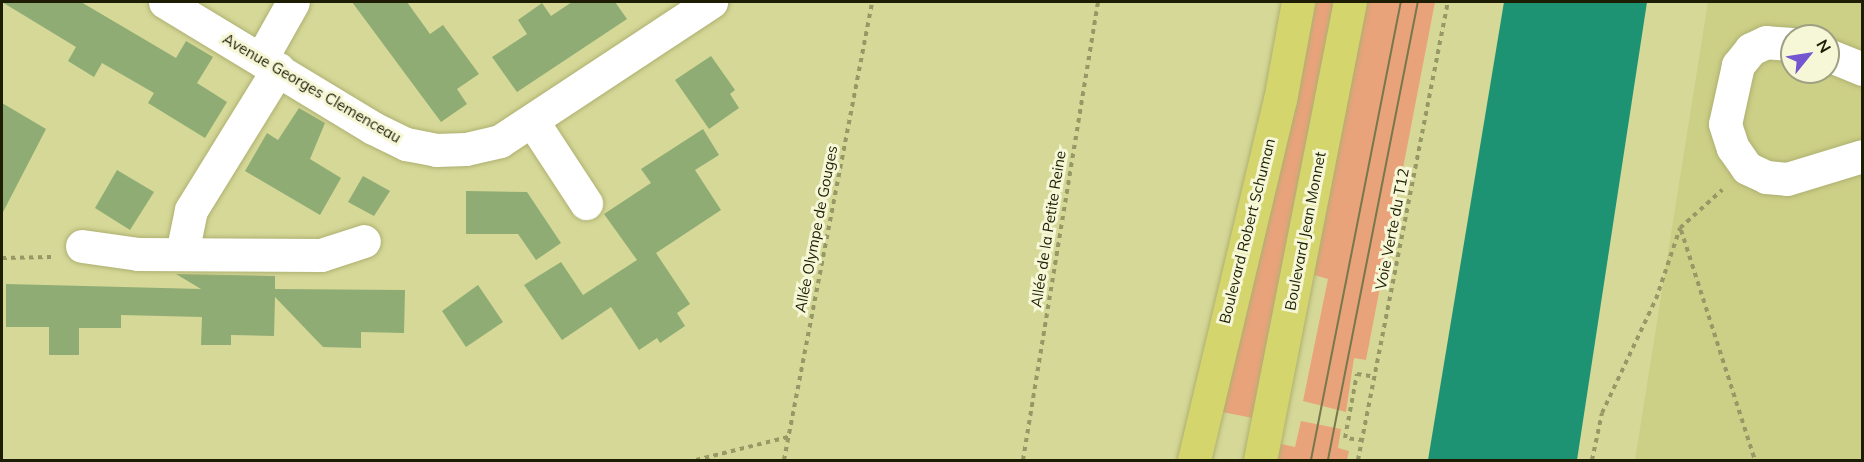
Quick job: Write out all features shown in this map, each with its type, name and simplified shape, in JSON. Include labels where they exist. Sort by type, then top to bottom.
[{"type":"main road","name":"Boulevard Robert Schuman","points":[[1194,460],[1280,100],[1298,2]]},
{"type":"main road","name":"Boulevard Jean Monnet","points":[[1260,460],[1350,2]]},
{"type":"street","name":"Avenue Georges Clemenceau","points":[[165,2],[373,128],[406,144],[436,150],[466,149],[500,141],[711,2]]},
{"type":"street","points":[[182,253],[190,210],[270,64],[293,2]]},
{"type":"street","points":[[1780,43],[1766,42],[1751,49],[1738,65],[1725,124],[1733,148],[1747,168],[1766,177],[1787,179],[1863,156]]},
{"type":"street","points":[[1840,60],[1863,69]]},
{"type":"street","points":[[532,122],[586,203]]},
{"type":"street","points":[[82,246],[138,254],[321,255],[364,241]]},
{"type":"path","name":"Allée Olympe de Gouges","points":[[784,460],[872,2]]},
{"type":"path","name":"Allée de la Petite Reine","points":[[1023,460],[1098,2]]},
{"type":"path","name":"Voie Verte du T12","points":[[1358,460],[1448,2]]},
{"type":"path","points":[[1592,460],[1602,413],[1656,298],[1680,228],[1747,168]]},
{"type":"path","points":[[1680,228],[1755,460]]},
{"type":"path","points":[[2,258],[50,257],[82,246]]},
{"type":"path","points":[[1362,440],[1345,438],[1357,374],[1375,377]]},
{"type":"path","points":[[696,460],[789,437]]},
{"type":"shaded area","points":[[1316,2],[1334,2],[1253,418],[1222,412],[1297,99]]},
{"type":"shaded area","points":[[1367,2],[1435,2],[1366,360],[1354,358],[1346,412],[1303,401],[1328,279],[1314,275]]},
{"type":"shaded area","points":[[1504,2],[1647,2],[1577,460],[1428,460]]},
{"type":"shaded area","points":[[1708,2],[1862,2],[1862,460],[1635,460]]},
{"type":"shaded area","points":[[1301,421],[1341,429],[1338,448],[1349,451],[1347,460],[1277,460],[1281,444],[1295,447]]},
{"type":"building","points":[[2,2],[81,2],[176,58],[186,41],[213,57],[197,83],[227,102],[205,138],[148,103],[154,93],[102,63],[94,77],[68,61],[76,47]]},
{"type":"building","points":[[352,2],[407,2],[430,34],[443,25],[479,74],[457,89],[467,104],[441,122]]},
{"type":"building","points":[[572,2],[615,2],[627,19],[517,92],[492,57],[527,34],[518,20],[542,3],[551,16]]},
{"type":"building","points":[[711,56],[735,90],[730,94],[739,108],[709,129],[675,80]]},
{"type":"building","points":[[2,103],[46,129],[2,214]]},
{"type":"building","points":[[299,108],[325,123],[310,159],[341,178],[320,215],[245,171],[267,133],[278,140]]},
{"type":"building","points":[[703,129],[719,155],[695,170],[721,210],[656,253],[690,304],[677,313],[685,326],[660,343],[657,338],[639,350],[611,307],[562,340],[524,285],[561,262],[583,295],[637,260],[604,214],[651,183],[641,169]]},
{"type":"building","points":[[117,170],[154,192],[130,230],[95,208]]},
{"type":"building","points":[[363,176],[390,191],[374,216],[348,202]]},
{"type":"building","points":[[466,191],[527,192],[561,243],[536,260],[518,234],[466,234]]},
{"type":"building","points":[[176,274],[275,276],[275,289],[405,290],[404,333],[361,332],[361,348],[323,347],[275,297],[274,336],[231,335],[231,345],[201,345],[202,317],[121,315],[121,328],[79,328],[79,355],[49,355],[49,327],[6,327],[6,284],[201,289]]},
{"type":"building","points":[[478,285],[503,322],[466,347],[442,311]]},
{"type":"tram line","points":[[1311,460],[1401,2]]},
{"type":"tram line","points":[[1328,460],[1418,2]]}]
